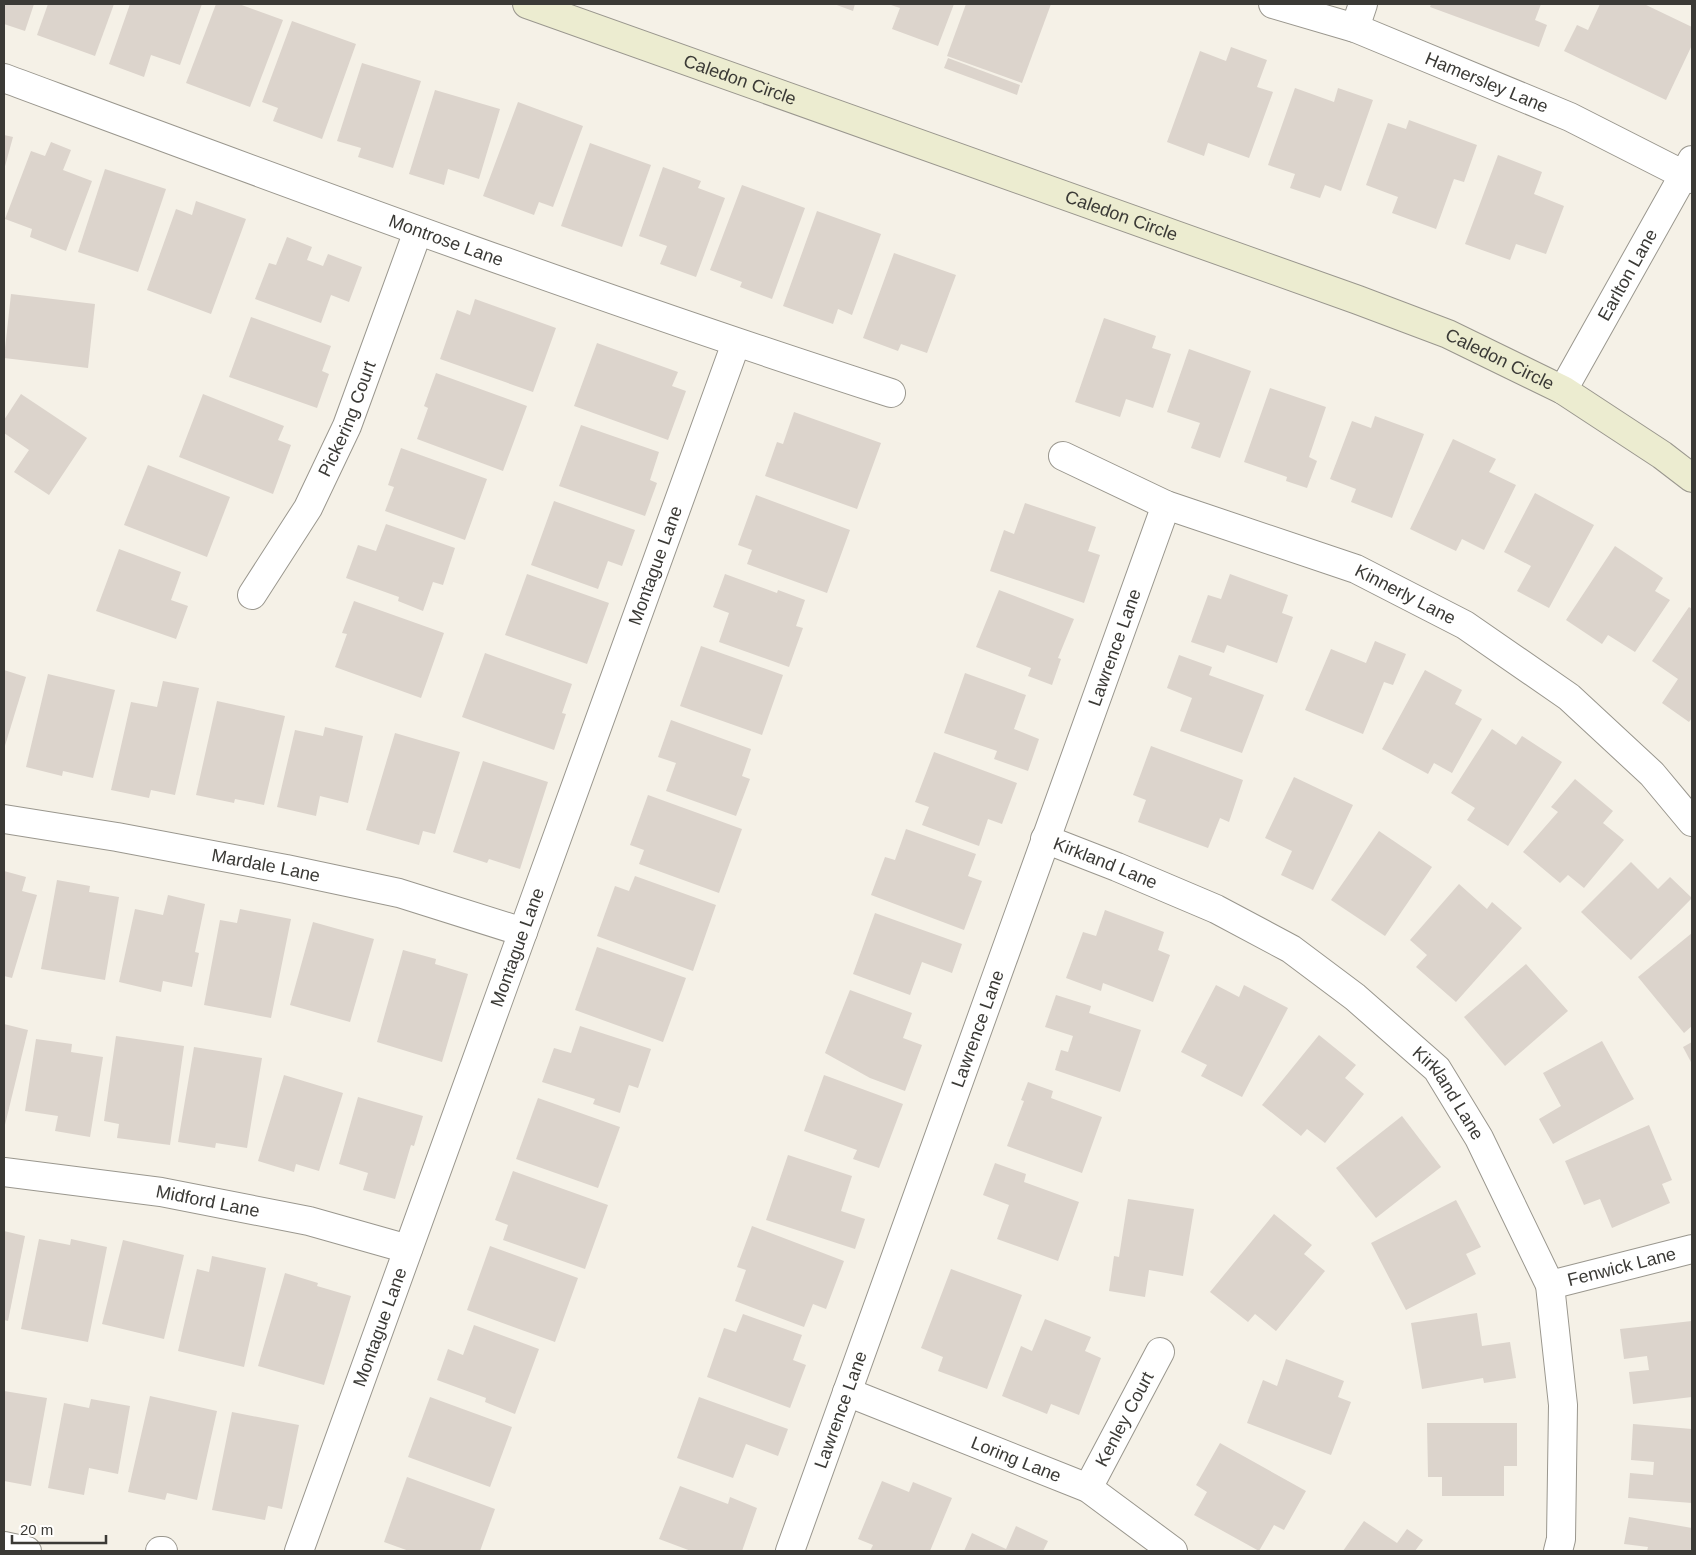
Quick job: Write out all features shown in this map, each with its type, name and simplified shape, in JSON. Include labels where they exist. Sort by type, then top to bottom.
[{"type":"street","name":"Caledon Circle","points":[[527,4],[1358,300],[1448,334],[1563,390],[1662,455],[1692,478]]},
{"type":"street","name":"Hamersley Lane","points":[[1272,4],[1359,16],[1570,117],[1690,171]]},
{"type":"street","name":"Montrose Lane","points":[[4,78],[418,232],[736,343],[891,393]]},
{"type":"street","name":"Earlton Lane","points":[[1563,390],[1690,171]]},
{"type":"street","name":"Pickering Court","points":[[252,595],[308,508],[347,426],[418,232]]},
{"type":"street","name":"Montague Lane","points":[[299,1551],[736,343]]},
{"type":"street","name":"Kinnerly Lane","points":[[1064,456],[1166,505],[1356,569],[1465,625],[1569,697],[1652,774],[1692,822]]},
{"type":"street","name":"Lawrence Lane","points":[[790,1551],[1166,505]]},
{"type":"street","name":"Mardale Lane","points":[[4,819],[126,839],[286,869],[399,894],[523,932]]},
{"type":"street","name":"Kirkland Lane","points":[[1046,839],[1216,909],[1291,949],[1355,997],[1437,1069],[1479,1138],[1550,1285],[1563,1405],[1562,1540],[1558,1551]]},
{"type":"street","name":"Midford Lane","points":[[4,1172],[161,1192],[309,1221],[408,1248]]},
{"type":"street","name":"Fenwick Lane","points":[[1550,1285],[1692,1249]]},
{"type":"street","name":"Kenley Court","points":[[1088,1488],[1160,1352]]},
{"type":"street","name":"Loring Lane","points":[[847,1392],[1088,1488],[1173,1551]]},
{"type":"street","points":[[4,1546],[27,1551]]},
{"type":"building","points":[[4,4],[34,4],[25,31],[4,24]]},
{"type":"building","points":[[48,4],[114,4],[95,56],[37,35]]},
{"type":"building","points":[[130,4],[202,4],[180,65],[151,55],[144,77],[109,64]]},
{"type":"building","points":[[216,4],[239,4],[283,20],[250,107],[186,83]]},
{"type":"building","points":[[834,4],[855,4],[853,11]]},
{"type":"building","points":[[888,4],[954,4],[938,46],[892,29],[900,8]]},
{"type":"building","points":[[966,4],[1051,4],[1022,83],[947,56]]},
{"type":"building","points":[[1431,4],[1541,4],[1535,20],[1547,25],[1539,47],[1430,7]]},
{"type":"building","points":[[1600,4],[1644,4],[1692,27],[1692,45],[1666,100],[1564,51],[1577,25],[1588,30]]},
{"type":"building","points":[[292,21],[356,44],[322,139],[273,121],[278,108],[262,102]]},
{"type":"building","points":[[1231,47],[1267,60],[1257,87],[1273,92],[1249,158],[1208,143],[1204,156],[1167,142],[1200,51],[1226,61]]},
{"type":"building","points":[[948,58],[1020,85],[1017,95],[944,68]]},
{"type":"building","points":[[362,63],[421,81],[393,168],[358,157],[361,148],[337,141]]},
{"type":"building","points":[[1295,88],[1334,102],[1338,88],[1373,100],[1341,191],[1325,185],[1320,198],[1290,188],[1295,174],[1268,165]]},
{"type":"building","points":[[435,90],[500,109],[479,179],[448,169],[444,185],[409,174]]},
{"type":"building","points":[[518,102],[583,126],[553,207],[539,202],[534,215],[483,196]]},
{"type":"building","points":[[1409,120],[1477,145],[1464,182],[1454,179],[1436,229],[1392,213],[1398,197],[1366,185],[1388,123],[1406,129]]},
{"type":"building","points":[[4,135],[13,137],[4,170]]},
{"type":"building","points":[[51,142],[71,150],[63,170],[92,181],[66,251],[30,237],[32,229],[5,219],[31,151],[45,156]]},
{"type":"building","points":[[590,143],[651,165],[622,247],[561,226]]},
{"type":"building","points":[[1498,155],[1542,172],[1534,194],[1564,206],[1546,254],[1516,244],[1510,260],[1465,244]]},
{"type":"building","points":[[663,167],[701,181],[698,188],[725,198],[696,277],[660,264],[667,246],[639,236]]},
{"type":"building","points":[[105,169],[166,189],[138,272],[78,252]]},
{"type":"building","points":[[742,185],[805,208],[772,299],[740,287],[742,282],[710,270]]},
{"type":"building","points":[[196,201],[246,219],[211,314],[147,290],[176,209],[192,215]]},
{"type":"building","points":[[817,211],[881,234],[852,315],[838,309],[833,324],[783,306]]},
{"type":"building","points":[[287,237],[312,247],[307,260],[323,266],[328,254],[362,267],[349,302],[331,295],[321,323],[255,299],[269,263],[276,265]]},
{"type":"building","points":[[894,253],[956,275],[927,353],[901,344],[898,351],[863,338]]},
{"type":"building","points":[[11,294],[95,304],[88,368],[4,358]]},
{"type":"building","points":[[475,299],[556,328],[533,392],[440,359],[457,310],[470,315]]},
{"type":"building","points":[[251,317],[331,346],[322,371],[329,374],[317,408],[229,377]]},
{"type":"building","points":[[1104,318],[1156,336],[1152,348],[1171,354],[1153,408],[1126,399],[1120,417],[1075,402]]},
{"type":"building","points":[[597,343],[678,372],[672,386],[686,391],[668,440],[574,406]]},
{"type":"building","points":[[1189,349],[1251,371],[1220,458],[1191,448],[1200,423],[1167,412]]},
{"type":"building","points":[[436,373],[527,406],[503,471],[417,439],[428,408],[424,406]]},
{"type":"building","points":[[1270,388],[1326,407],[1309,457],[1317,461],[1307,488],[1286,481],[1287,477],[1244,462]]},
{"type":"building","points":[[21,394],[87,438],[49,495],[14,472],[29,450],[4,433],[4,420]]},
{"type":"building","points":[[203,394],[284,426],[278,440],[291,445],[273,494],[179,457]]},
{"type":"building","points":[[794,412],[881,443],[857,509],[765,476],[777,442],[783,444]]},
{"type":"building","points":[[1375,416],[1424,434],[1392,518],[1351,502],[1356,489],[1330,479],[1352,421],[1371,428]]},
{"type":"building","points":[[581,425],[659,452],[650,480],[657,483],[645,516],[559,486]]},
{"type":"building","points":[[1453,439],[1496,459],[1489,472],[1516,485],[1484,550],[1462,539],[1456,551],[1410,529]]},
{"type":"building","points":[[401,448],[487,479],[465,540],[385,511],[394,487],[388,485]]},
{"type":"building","points":[[148,465],[230,497],[207,557],[124,525]]},
{"type":"building","points":[[1535,493],[1594,525],[1549,608],[1517,591],[1531,566],[1504,552]]},
{"type":"building","points":[[756,495],[850,530],[827,593],[747,564],[752,550],[738,545]]},
{"type":"building","points":[[554,501],[635,530],[622,566],[608,561],[598,589],[531,565]]},
{"type":"building","points":[[1025,503],[1096,527],[1088,551],[1100,555],[1084,603],[990,571],[1004,530],[1014,534]]},
{"type":"building","points":[[386,524],[455,548],[443,585],[433,582],[423,611],[398,601],[399,597],[346,578],[358,545],[376,551]]},
{"type":"building","points":[[1615,546],[1663,578],[1655,591],[1670,600],[1635,652],[1608,635],[1602,644],[1566,620]]},
{"type":"building","points":[[119,549],[181,572],[171,600],[188,606],[176,639],[96,611]]},
{"type":"building","points":[[527,574],[609,603],[587,664],[505,635]]},
{"type":"building","points":[[725,574],[777,593],[778,590],[805,600],[796,626],[803,628],[789,667],[719,642],[729,613],[713,607]]},
{"type":"building","points":[[1230,574],[1288,595],[1282,613],[1293,617],[1277,663],[1227,645],[1224,653],[1191,642],[1208,595],[1221,599]]},
{"type":"building","points":[[999,590],[1074,619],[1058,658],[1061,659],[1052,685],[1028,676],[1031,668],[976,647]]},
{"type":"building","points":[[354,601],[444,633],[421,698],[335,667],[347,634],[342,633]]},
{"type":"building","points":[[1689,607],[1692,609],[1692,718],[1689,722],[1662,703],[1678,679],[1652,661]]},
{"type":"building","points":[[1375,641],[1406,654],[1393,685],[1384,682],[1363,734],[1305,710],[1331,649],[1366,663]]},
{"type":"building","points":[[701,646],[783,675],[762,735],[680,706]]},
{"type":"building","points":[[485,653],[572,684],[562,713],[566,714],[554,750],[462,717]]},
{"type":"building","points":[[1179,655],[1212,667],[1209,675],[1264,695],[1242,753],[1180,731],[1192,698],[1167,688]]},
{"type":"building","points":[[4,670],[26,677],[4,749]]},
{"type":"building","points":[[1425,670],[1462,690],[1455,704],[1482,719],[1452,773],[1434,763],[1428,774],[1382,749]]},
{"type":"building","points":[[965,673],[1026,695],[1014,729],[1039,739],[1028,771],[994,759],[997,751],[944,733]]},
{"type":"building","points":[[48,674],[115,690],[93,778],[63,771],[62,776],[26,767]]},
{"type":"building","points":[[163,681],[199,688],[175,795],[151,790],[149,798],[111,790],[131,702],[157,707]]},
{"type":"building","points":[[217,701],[285,716],[264,805],[235,799],[234,803],[196,795]]},
{"type":"building","points":[[671,720],[751,749],[742,776],[750,779],[736,816],[666,791],[676,763],[658,757]]},
{"type":"building","points":[[325,727],[363,736],[348,803],[320,796],[316,816],[277,807],[295,730],[323,736]]},
{"type":"building","points":[[1492,729],[1516,745],[1522,736],[1562,762],[1508,846],[1467,820],[1475,808],[1451,793]]},
{"type":"building","points":[[395,733],[460,752],[435,834],[423,831],[419,845],[366,830]]},
{"type":"building","points":[[1151,746],[1243,780],[1229,822],[1220,818],[1208,848],[1138,822],[1146,800],[1133,795]]},
{"type":"building","points":[[934,752],[1017,783],[1002,824],[988,819],[979,846],[922,825],[929,807],[915,802]]},
{"type":"building","points":[[483,761],[548,782],[520,869],[489,859],[487,863],[453,852]]},
{"type":"building","points":[[1294,777],[1353,805],[1313,890],[1281,875],[1292,851],[1265,838]]},
{"type":"building","points":[[1575,779],[1613,811],[1603,823],[1624,840],[1584,888],[1568,875],[1560,883],[1523,852],[1558,812],[1551,807]]},
{"type":"building","points":[[648,795],[742,829],[719,893],[639,864],[644,850],[630,845]]},
{"type":"building","points":[[906,829],[976,854],[968,876],[982,881],[964,930],[871,895],[885,857],[895,860]]},
{"type":"building","points":[[1379,831],[1432,867],[1385,936],[1331,900]]},
{"type":"building","points":[[1631,862],[1658,889],[1670,877],[1692,898],[1631,960],[1581,912]]},
{"type":"building","points":[[4,871],[26,877],[22,891],[37,895],[12,978],[4,976]]},
{"type":"building","points":[[635,876],[716,905],[693,971],[597,936],[615,886],[629,891]]},
{"type":"building","points":[[57,880],[90,886],[89,892],[119,897],[105,980],[41,969]]},
{"type":"building","points":[[1459,884],[1487,909],[1492,902],[1522,928],[1456,1002],[1416,967],[1427,955],[1410,940]]},
{"type":"building","points":[[168,895],[205,904],[195,952],[199,953],[192,987],[163,981],[161,992],[119,982],[135,909],[163,915]]},
{"type":"building","points":[[240,909],[291,919],[271,1018],[204,1005],[220,920],[237,923]]},
{"type":"building","points":[[1105,910],[1164,932],[1158,950],[1170,955],[1153,1002],[1103,983],[1101,991],[1066,978],[1083,932],[1096,936]]},
{"type":"building","points":[[875,913],[962,944],[952,973],[922,962],[910,995],[853,974]]},
{"type":"building","points":[[313,922],[374,939],[350,1022],[290,1005]]},
{"type":"building","points":[[1692,933],[1692,1026],[1684,1033],[1638,977]]},
{"type":"building","points":[[597,947],[686,978],[663,1042],[575,1010]]},
{"type":"building","points":[[403,950],[436,959],[435,964],[468,974],[442,1062],[377,1042]]},
{"type":"building","points":[[1526,964],[1568,1011],[1505,1066],[1464,1017]]},
{"type":"building","points":[[1216,985],[1239,997],[1244,985],[1288,1008],[1242,1097],[1201,1076],[1207,1065],[1181,1052]]},
{"type":"building","points":[[850,990],[912,1013],[903,1038],[922,1045],[905,1091],[870,1078],[825,1053]]},
{"type":"building","points":[[1056,995],[1091,1006],[1089,1013],[1141,1030],[1120,1092],[1055,1070],[1061,1050],[1068,1052],[1073,1036],[1045,1027]]},
{"type":"building","points":[[4,1024],[28,1030],[4,1129]]},
{"type":"building","points":[[580,1026],[651,1049],[638,1088],[629,1085],[620,1113],[593,1104],[595,1099],[542,1082],[554,1048],[571,1053]]},
{"type":"building","points":[[1319,1035],[1356,1065],[1345,1078],[1364,1094],[1325,1143],[1307,1129],[1301,1136],[1262,1105]]},
{"type":"building","points":[[116,1036],[184,1046],[170,1145],[117,1138],[119,1124],[104,1121]]},
{"type":"building","points":[[36,1039],[72,1044],[71,1052],[103,1057],[90,1137],[55,1131],[58,1116],[25,1111]]},
{"type":"building","points":[[1602,1041],[1634,1099],[1553,1144],[1539,1119],[1561,1106],[1543,1073]]},
{"type":"building","points":[[1692,1042],[1692,1064],[1683,1047]]},
{"type":"building","points":[[194,1047],[262,1058],[247,1148],[216,1143],[215,1148],[178,1142]]},
{"type":"building","points":[[284,1075],[343,1093],[319,1171],[296,1164],[294,1172],[258,1161]]},
{"type":"building","points":[[824,1075],[903,1104],[879,1168],[853,1159],[857,1150],[804,1131]]},
{"type":"building","points":[[1028,1082],[1053,1091],[1051,1098],[1102,1117],[1082,1173],[1007,1146],[1024,1101],[1021,1100]]},
{"type":"building","points":[[358,1097],[423,1116],[414,1146],[411,1145],[395,1199],[363,1190],[368,1173],[339,1164]]},
{"type":"building","points":[[538,1098],[620,1127],[598,1188],[516,1159]]},
{"type":"building","points":[[1402,1116],[1441,1167],[1376,1218],[1336,1168]]},
{"type":"building","points":[[1649,1125],[1672,1180],[1662,1184],[1670,1203],[1612,1228],[1600,1199],[1584,1205],[1565,1161]]},
{"type":"building","points":[[788,1155],[852,1176],[841,1211],[865,1219],[855,1249],[766,1220]]},
{"type":"building","points":[[995,1163],[1026,1174],[1024,1182],[1079,1202],[1058,1261],[997,1239],[1009,1205],[983,1195]]},
{"type":"building","points":[[513,1171],[608,1205],[585,1269],[503,1240],[508,1225],[495,1220]]},
{"type":"building","points":[[1128,1199],[1194,1209],[1183,1276],[1149,1270],[1145,1297],[1109,1291],[1114,1256],[1119,1257]]},
{"type":"building","points":[[1456,1200],[1481,1247],[1466,1254],[1476,1274],[1406,1310],[1371,1243]]},
{"type":"building","points":[[1274,1214],[1312,1245],[1304,1254],[1325,1271],[1276,1331],[1255,1314],[1248,1322],[1210,1292]]},
{"type":"building","points":[[752,1226],[844,1261],[826,1309],[813,1304],[804,1327],[735,1301],[746,1270],[737,1267]]},
{"type":"building","points":[[4,1231],[25,1236],[8,1321],[4,1320]]},
{"type":"building","points":[[39,1239],[70,1245],[71,1239],[107,1247],[88,1342],[21,1329]]},
{"type":"building","points":[[123,1240],[184,1255],[164,1339],[102,1324]]},
{"type":"building","points":[[490,1246],[578,1278],[555,1342],[467,1310]]},
{"type":"building","points":[[212,1256],[266,1268],[244,1367],[178,1351],[197,1269],[209,1272]]},
{"type":"building","points":[[951,1269],[1022,1295],[987,1389],[938,1371],[943,1357],[921,1348]]},
{"type":"building","points":[[285,1273],[318,1283],[317,1286],[351,1296],[324,1385],[258,1366]]},
{"type":"building","points":[[1477,1313],[1482,1346],[1510,1342],[1516,1378],[1484,1383],[1483,1378],[1422,1389],[1411,1323]]},
{"type":"building","points":[[743,1314],[802,1335],[793,1360],[806,1365],[790,1408],[707,1377],[724,1328],[736,1332]]},
{"type":"building","points":[[1045,1319],[1091,1337],[1085,1351],[1101,1358],[1079,1415],[1051,1404],[1047,1414],[1002,1396],[1021,1346],[1032,1351]]},
{"type":"building","points":[[1692,1321],[1692,1397],[1633,1404],[1629,1372],[1649,1370],[1647,1356],[1624,1359],[1620,1329]]},
{"type":"building","points":[[474,1325],[539,1349],[515,1414],[485,1402],[486,1398],[437,1380],[448,1349],[463,1355]]},
{"type":"building","points":[[1286,1359],[1344,1381],[1338,1397],[1351,1402],[1331,1455],[1247,1423],[1263,1380],[1277,1386]]},
{"type":"building","points":[[4,1391],[47,1398],[31,1486],[4,1481]]},
{"type":"building","points":[[150,1396],[217,1411],[197,1500],[167,1493],[165,1500],[128,1492]]},
{"type":"building","points":[[430,1397],[512,1427],[490,1487],[408,1457]]},
{"type":"building","points":[[699,1397],[788,1429],[778,1456],[746,1444],[733,1478],[677,1458]]},
{"type":"building","points":[[91,1399],[130,1406],[118,1474],[89,1468],[84,1495],[48,1488],[64,1403],[89,1408]]},
{"type":"building","points":[[232,1412],[299,1425],[282,1509],[268,1506],[265,1520],[212,1510]]},
{"type":"building","points":[[1427,1423],[1517,1423],[1517,1466],[1504,1466],[1504,1496],[1442,1496],[1442,1477],[1428,1477]]},
{"type":"building","points":[[1633,1424],[1692,1429],[1692,1503],[1628,1498],[1630,1473],[1653,1475],[1654,1462],[1631,1460]]},
{"type":"building","points":[[1220,1443],[1306,1491],[1284,1530],[1274,1525],[1259,1551],[1194,1515],[1207,1492],[1196,1485]]},
{"type":"building","points":[[407,1477],[495,1509],[480,1551],[409,1551],[384,1542]]},
{"type":"building","points":[[882,1481],[909,1492],[913,1482],[952,1498],[930,1551],[870,1551],[873,1545],[858,1539]]},
{"type":"building","points":[[680,1486],[728,1504],[730,1497],[757,1508],[742,1551],[691,1551],[659,1539]]},
{"type":"building","points":[[1629,1517],[1692,1528],[1692,1551],[1647,1551],[1648,1547],[1624,1544]]},
{"type":"building","points":[[1364,1521],[1397,1543],[1407,1529],[1423,1540],[1415,1551],[1343,1551]]},
{"type":"building","points":[[1016,1526],[1048,1541],[1043,1551],[964,1551],[972,1533],[1006,1549]]}]
